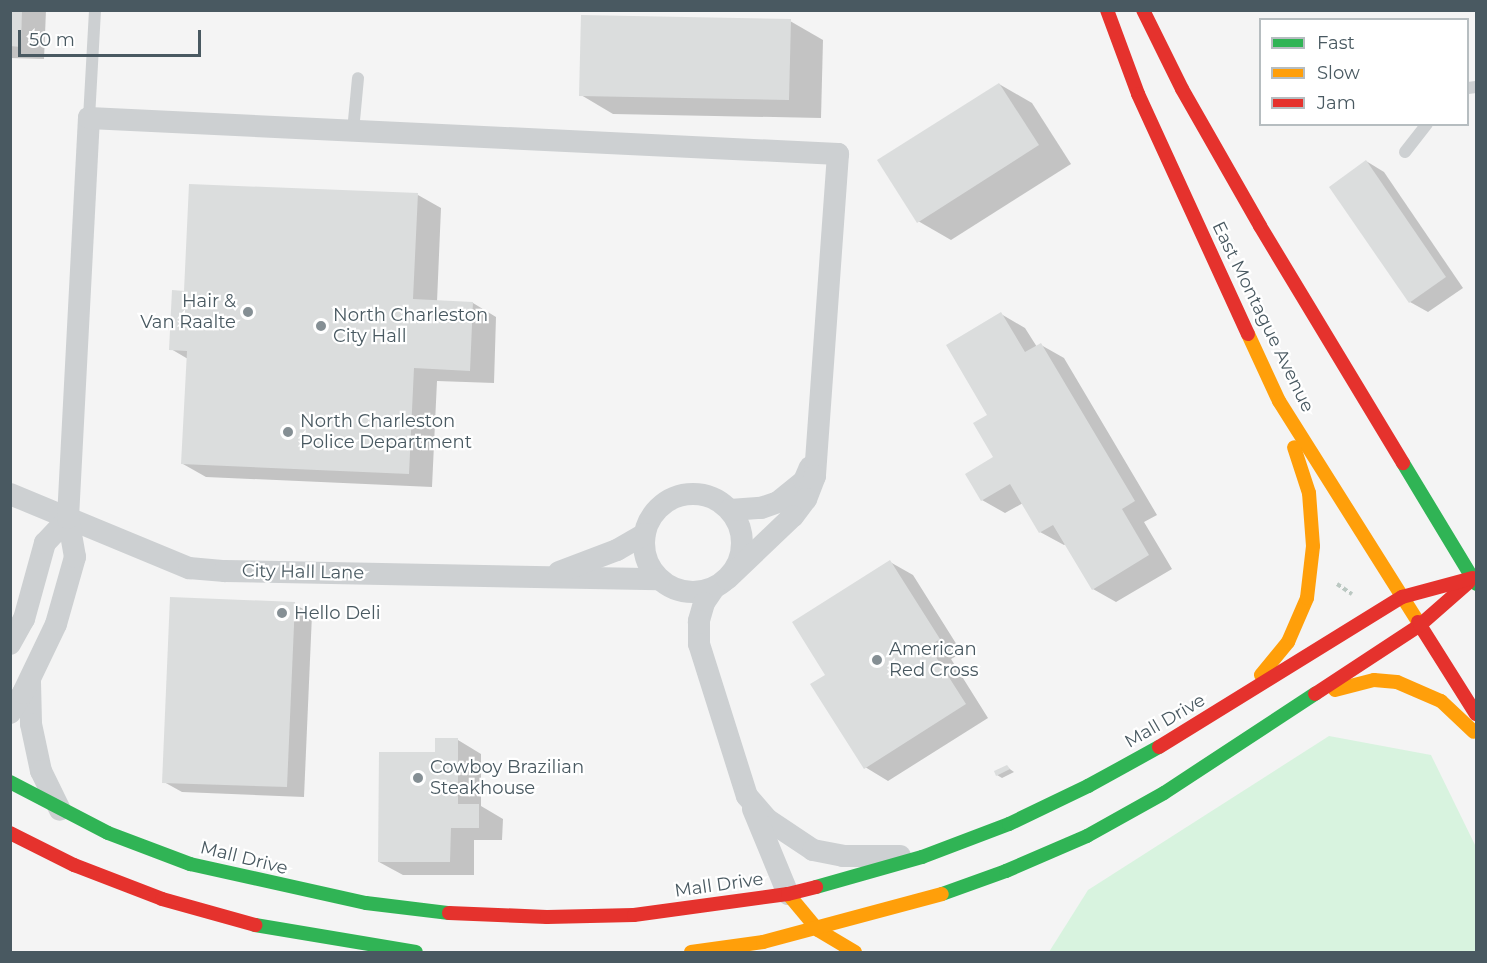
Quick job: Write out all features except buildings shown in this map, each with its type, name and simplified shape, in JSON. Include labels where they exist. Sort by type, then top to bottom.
[{"type":"main road","name":"East Montague Avenue","points":[[1107,10],[1138,94],[1279,401],[1476,714]]},
{"type":"main road","name":"East Montague Avenue","points":[[1143,10],[1182,89],[1260,226],[1475,579]]},
{"type":"main road","points":[[1243,696],[1288,642],[1307,598],[1313,546],[1309,493],[1279,401]]},
{"type":"main road","points":[[691,952],[763,942],[818,930],[930,898],[1006,871],[1087,836],[1164,793],[1420,625],[1475,579]]},
{"type":"main road","name":"Mall Drive","points":[[10,782],[108,833],[190,864],[280,886],[366,903],[455,914],[547,918],[634,915],[788,894],[855,877],[922,856],[1009,824],[1088,786],[1243,696],[1402,597],[1475,579]]},
{"type":"main road","points":[[1308,698],[1374,680],[1397,682],[1441,701],[1476,734]]},
{"type":"main road","points":[[10,833],[75,864],[172,902],[247,924],[416,952]]},
{"type":"main road","points":[[788,894],[818,930],[855,952]]},
{"type":"street","points":[[10,713],[30,680],[56,624],[75,557],[68,518],[90,118],[838,154],[818,449],[815,476],[806,499],[793,516],[720,584],[697,592],[680,591],[659,579],[645,556],[645,534],[648,522],[658,508],[672,498],[687,494],[702,494],[717,500],[730,510],[738,522],[742,537],[741,552],[736,567],[720,584],[704,603],[699,621],[699,644],[747,796],[788,894]]},
{"type":"street","points":[[730,510],[761,508],[778,502],[804,481],[818,449]]},
{"type":"street","name":"City Hall Lane","points":[[10,494],[189,568],[225,571],[659,579]]},
{"type":"street","points":[[10,644],[24,619],[45,543],[68,518]]},
{"type":"street","name":"City Hall Lane","points":[[549,576],[617,550],[645,534]]},
{"type":"street","points":[[30,680],[31,724],[41,771],[60,810]]},
{"type":"street","points":[[747,796],[768,820],[813,850],[843,856],[922,856]]},
{"type":"lane","points":[[90,118],[95,10]]},
{"type":"lane","points":[[353,131],[358,78]]},
{"type":"lane","points":[[1406,152],[1426,126]]},
{"type":"path","points":[[1335,582],[1351,595],[1358,591]]},
{"type":"green space","points":[[1329,736],[1431,755],[1476,847],[1476,952],[1049,952],[1088,890]]},
{"type":"traffic: fast","points":[[1403,463],[1476,584]]},
{"type":"traffic: fast","points":[[942,894],[1006,871],[1087,836],[1164,793],[1315,694]]},
{"type":"traffic: fast","points":[[816,887],[922,857],[1009,824],[1088,786],[1159,747]]},
{"type":"traffic: fast","points":[[10,782],[108,833],[190,864],[366,903],[449,913]]},
{"type":"traffic: fast","points":[[255,925],[416,952]]},
{"type":"traffic: slow","points":[[1248,334],[1279,401],[1418,622]]},
{"type":"traffic: slow","points":[[1261,675],[1288,642],[1307,598],[1313,546],[1309,493],[1294,447]]},
{"type":"traffic: slow","points":[[1335,690],[1374,680],[1397,682],[1441,701],[1474,732]]},
{"type":"traffic: slow","points":[[788,894],[818,930],[855,952]]},
{"type":"traffic: slow","points":[[691,952],[763,942],[942,894]]},
{"type":"traffic: jam","points":[[1107,10],[1138,94],[1248,334]]},
{"type":"traffic: jam","points":[[1143,10],[1182,89],[1260,226],[1403,463]]},
{"type":"traffic: jam","points":[[1159,747],[1402,597],[1473,578]]},
{"type":"traffic: jam","points":[[1315,694],[1420,625],[1468,583]]},
{"type":"traffic: jam","points":[[1418,622],[1476,714]]},
{"type":"traffic: jam","points":[[10,833],[74,865],[162,899],[255,925]]},
{"type":"traffic: jam","points":[[449,913],[547,917],[634,915],[788,894],[816,887]]},
{"type":"place","name":"Hair & Van Raalte","points":[[248,312]]},
{"type":"place","name":"North Charleston City Hall","points":[[321,326]]},
{"type":"place","name":"North Charleston Police Department","points":[[288,432]]},
{"type":"place","name":"Hello Deli","points":[[282,613]]},
{"type":"place","name":"American Red Cross","points":[[877,660]]},
{"type":"place","name":"Cowboy Brazilian Steakhouse","points":[[418,778]]}]
